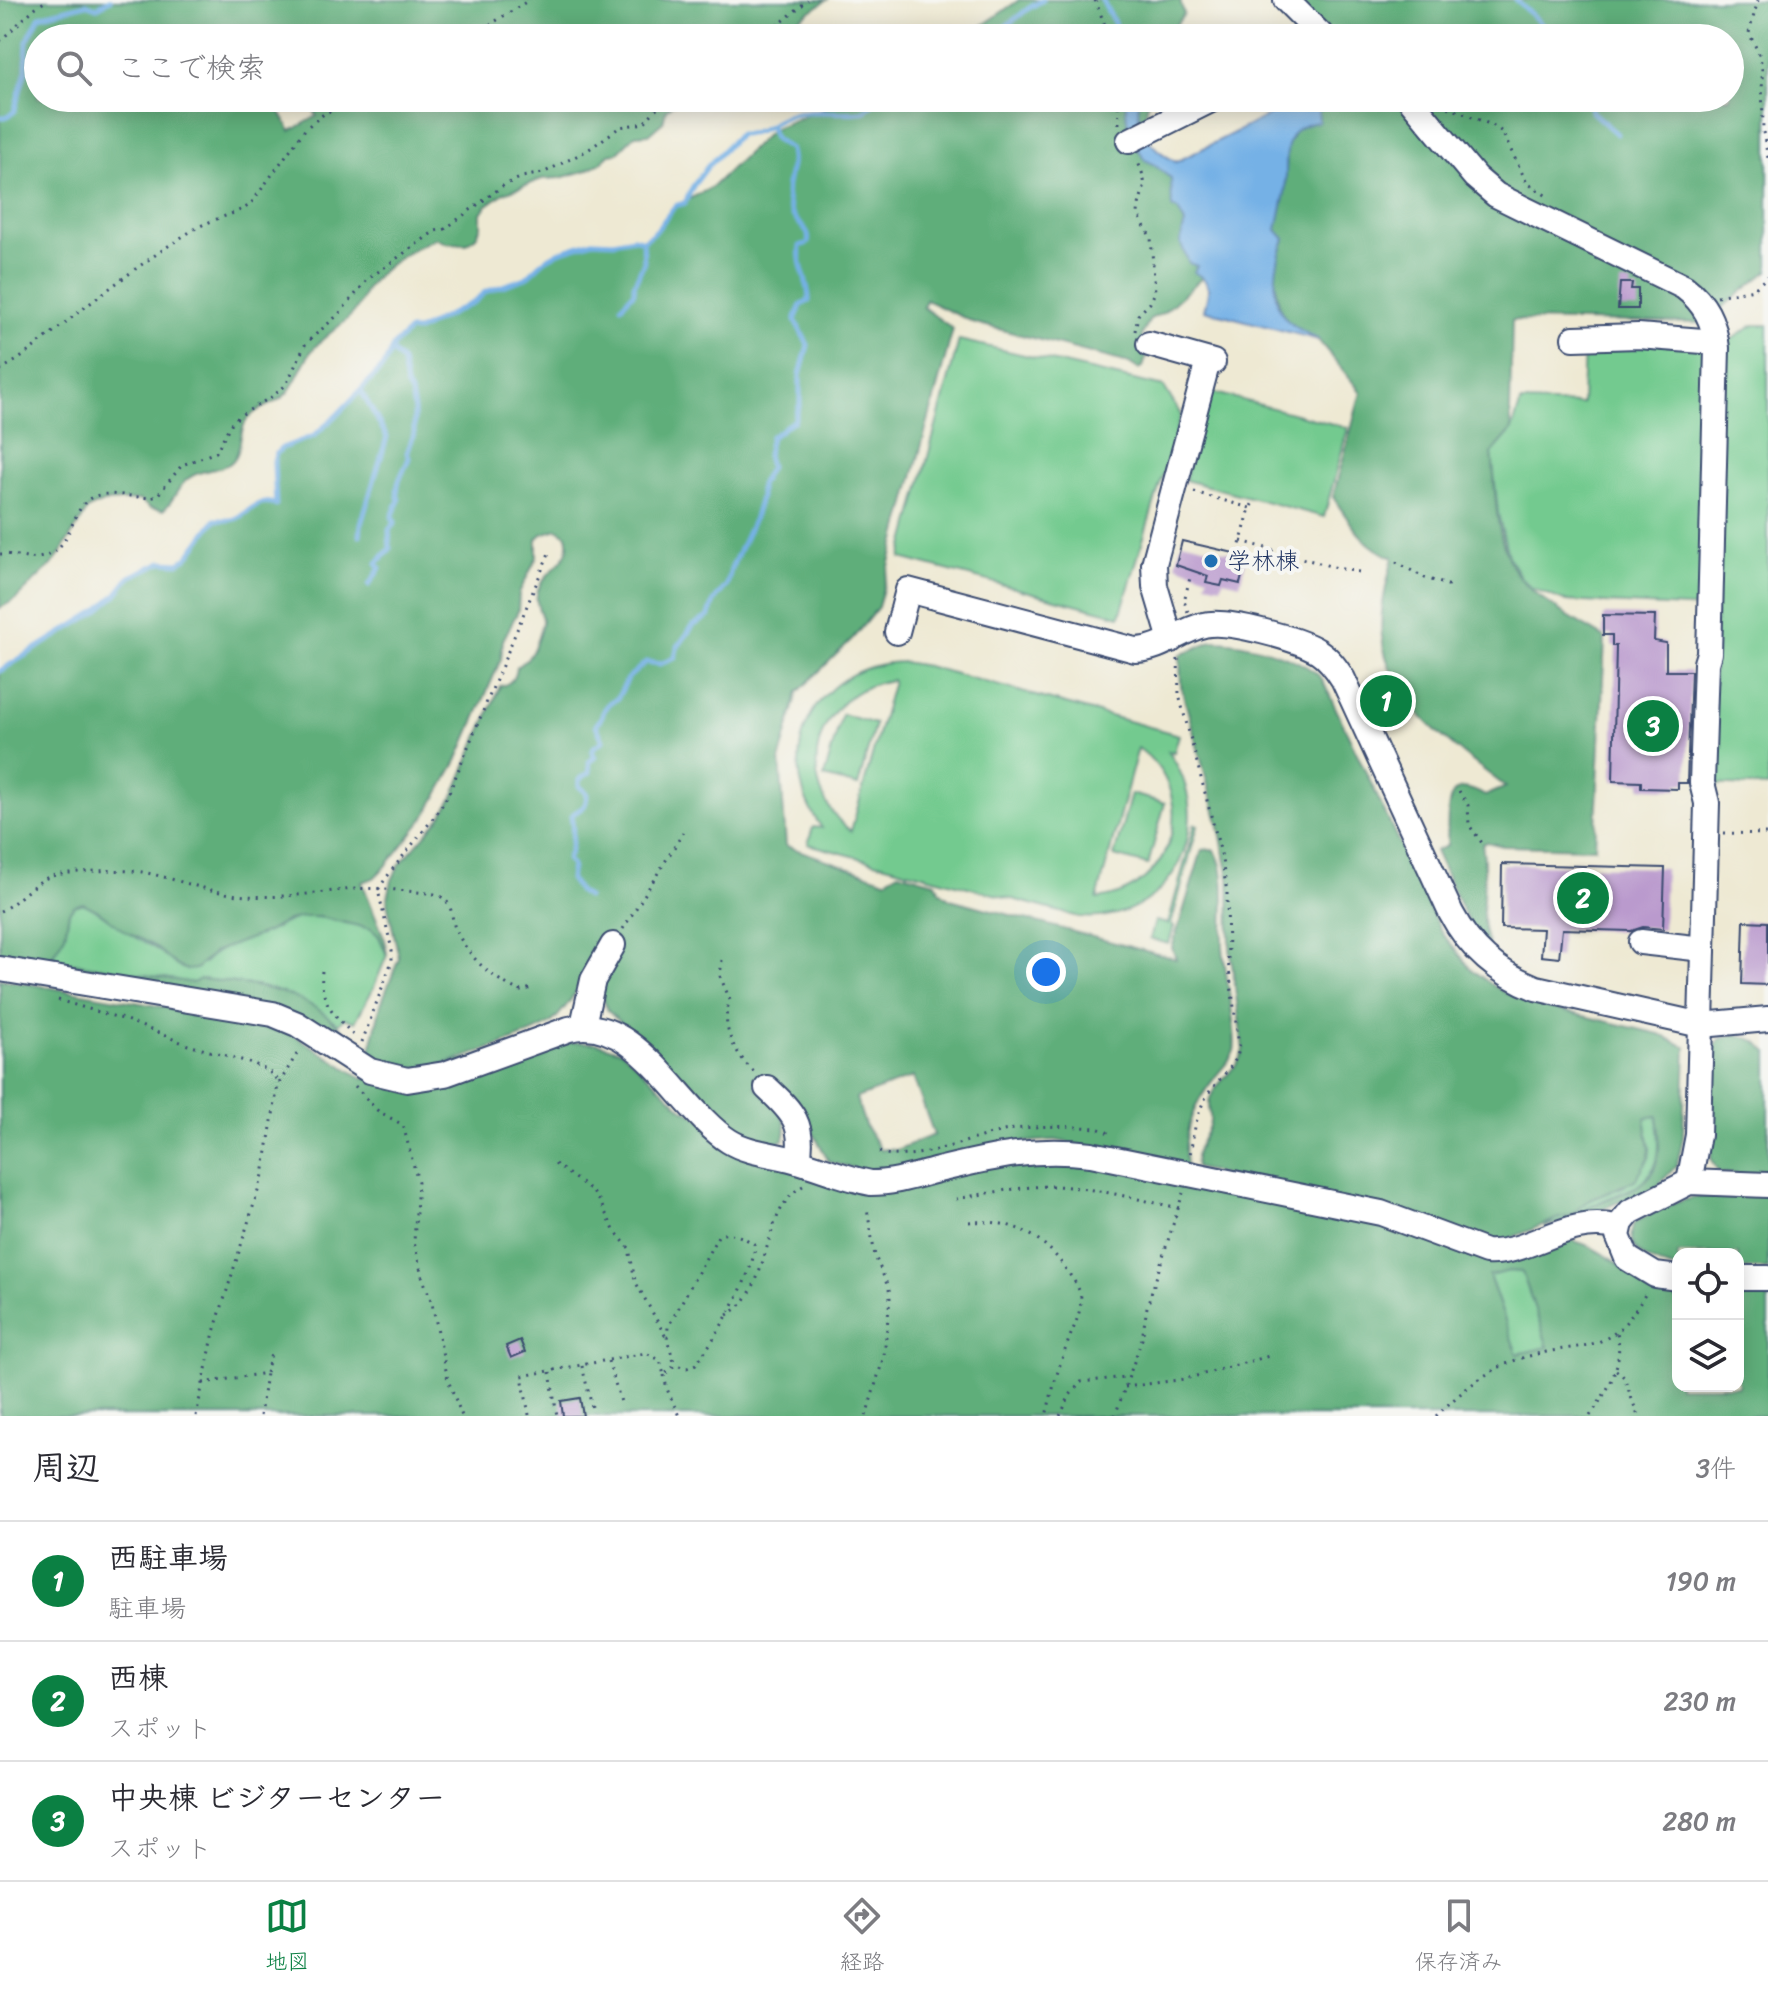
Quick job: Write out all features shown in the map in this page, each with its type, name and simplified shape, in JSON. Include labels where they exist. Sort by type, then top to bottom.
[{"type":"lane","points":[[1286,0],[1310,24]]},
{"type":"lane","points":[[1136,138],[1187,112]]},
{"type":"lane","points":[[1421,112],[1475,177],[1496,195],[1684,287],[1704,305],[1716,342],[1709,653],[1706,663],[1702,783],[1707,803],[1697,1150],[1689,1182]]},
{"type":"lane","points":[[1574,338],[1638,336],[1716,342]]},
{"type":"lane","points":[[1149,344],[1210,361],[1153,575],[1174,651]]},
{"type":"lane","points":[[897,632],[908,590],[1135,650],[1174,651],[1203,625],[1219,624],[1283,639],[1319,652],[1343,679],[1451,913],[1463,935],[1481,955],[1512,978],[1536,988],[1701,1025],[1764,1027]]},
{"type":"lane","points":[[1641,942],[1703,949]]},
{"type":"lane","points":[[583,1025],[593,980],[613,945]]},
{"type":"lane","points":[[0,969],[273,1014],[297,1024],[352,1062],[391,1078],[425,1078],[445,1074],[583,1025],[599,1027],[627,1042],[730,1142],[855,1180],[883,1183],[1020,1152],[1055,1150],[1091,1154],[1186,1181],[1381,1213],[1486,1252],[1502,1251],[1588,1224],[1619,1228]]},
{"type":"lane","points":[[767,1088],[787,1106],[797,1123],[801,1146],[798,1161]]},
{"type":"lane","points":[[1666,1277],[1627,1258],[1619,1243],[1619,1228],[1630,1212],[1689,1182],[1768,1185]]},
{"type":"lane","points":[[1744,1278],[1768,1278]]},
{"type":"path","points":[[0,41],[36,7],[48,0]]},
{"type":"path","points":[[491,24],[529,0]]},
{"type":"path","points":[[779,24],[808,0]]},
{"type":"path","points":[[1095,0],[1104,24]]},
{"type":"path","points":[[1758,0],[1749,33],[1760,56],[1763,132],[1768,158]]},
{"type":"path","points":[[0,370],[19,359],[125,276],[193,230],[216,217],[239,212],[250,205],[306,128],[328,112]]},
{"type":"path","points":[[0,554],[41,558],[55,550],[67,537],[85,503],[100,495],[128,494],[151,499],[157,496],[182,465],[216,452],[230,425],[239,416],[286,385],[306,343],[328,326],[375,272],[435,231],[445,229],[504,185],[543,173],[588,150],[620,127],[644,123],[653,112]]},
{"type":"path","points":[[1117,112],[1117,120],[1136,138],[1145,178],[1144,195],[1138,209],[1153,249],[1155,292],[1150,303],[1138,315],[1135,329],[1137,335],[1149,344]]},
{"type":"path","points":[[1461,112],[1502,132],[1527,183],[1552,200]]},
{"type":"path","points":[[1704,305],[1714,297],[1754,289],[1768,276]]},
{"type":"path","points":[[1175,487],[1250,508]]},
{"type":"path","points":[[1238,552],[1255,499]]},
{"type":"path","points":[[1241,541],[1364,573]]},
{"type":"path","points":[[322,971],[321,986],[328,1008],[361,1045],[392,961],[378,890],[448,795],[505,661],[540,568],[549,553]]},
{"type":"path","points":[[1396,562],[1425,578],[1451,586]]},
{"type":"path","points":[[1188,612],[1184,601],[1191,574]]},
{"type":"path","points":[[1115,1416],[1126,1377],[1142,1339],[1147,1307],[1180,1208],[1197,1119],[1210,1090],[1237,1057],[1239,1046],[1228,961],[1227,893],[1223,864],[1207,792],[1179,695],[1174,651]]},
{"type":"path","points":[[1459,791],[1468,805],[1469,825],[1485,847]]},
{"type":"path","points":[[1706,832],[1768,834]]},
{"type":"path","points":[[613,945],[683,833]]},
{"type":"path","points":[[0,911],[44,879],[58,874],[121,871],[143,872],[194,887],[240,895],[308,895],[357,889],[428,893],[443,897],[449,905],[458,936],[494,977],[521,991],[532,988]]},
{"type":"path","points":[[722,960],[720,976],[730,1000],[725,1011],[732,1042],[767,1088]]},
{"type":"path","points":[[47,996],[126,1020],[188,1045],[252,1063],[268,1071],[278,1085]]},
{"type":"path","points":[[196,1416],[217,1322],[263,1175],[278,1085],[303,1044]]},
{"type":"path","points":[[352,1062],[345,1071],[365,1099],[378,1111],[403,1125],[418,1182],[414,1242],[432,1303],[448,1380],[462,1416]]},
{"type":"path","points":[[555,1164],[592,1191],[614,1230],[629,1248],[635,1281],[667,1339],[675,1365]]},
{"type":"path","points":[[727,1315],[736,1311],[747,1295],[766,1255],[786,1199],[811,1182]]},
{"type":"path","points":[[956,1199],[1016,1188],[1056,1186],[1097,1190],[1180,1208]]},
{"type":"path","points":[[866,1416],[884,1356],[890,1298],[875,1256],[867,1209]]},
{"type":"path","points":[[969,1222],[981,1221],[1029,1231],[1053,1250],[1079,1289],[1081,1296],[1077,1318],[1046,1416]]},
{"type":"path","points":[[667,1339],[668,1327],[718,1236],[724,1233],[754,1244],[755,1250],[727,1315],[696,1364],[687,1368],[675,1365]]},
{"type":"path","points":[[1436,1416],[1462,1390],[1501,1366],[1543,1353],[1598,1343],[1617,1332],[1666,1277]]},
{"type":"path","points":[[1590,1416],[1605,1395],[1616,1370],[1619,1359],[1617,1332]]},
{"type":"path","points":[[260,1416],[272,1350]]},
{"type":"path","points":[[529,1415],[522,1376],[646,1353],[660,1360],[667,1389],[679,1416]]},
{"type":"path","points":[[1124,1387],[1185,1379],[1273,1355]]},
{"type":"path","points":[[608,1361],[621,1402]]},
{"type":"path","points":[[664,1375],[675,1365]]},
{"type":"path","points":[[582,1366],[593,1411]]},
{"type":"path","points":[[1616,1370],[1624,1377],[1638,1416]]},
{"type":"path","points":[[549,1371],[557,1416]]},
{"type":"path","points":[[203,1383],[266,1373]]},
{"type":"path","points":[[1060,1416],[1070,1395],[1081,1382],[1126,1377]]},
{"type":"green space","points":[[0,0],[827,0],[791,24],[24,24],[24,112],[280,112],[291,131],[317,116],[315,112],[666,112],[663,122],[649,134],[635,135],[617,153],[609,154],[601,163],[585,171],[542,179],[504,193],[486,206],[481,213],[481,226],[476,237],[466,244],[446,243],[436,238],[389,265],[367,288],[352,315],[311,352],[287,393],[247,420],[234,460],[189,478],[163,510],[150,508],[139,500],[104,502],[88,509],[56,560],[16,599],[0,608]]},
{"type":"green space","points":[[1019,0],[1180,0],[1184,14],[1176,24],[985,24]]},
{"type":"green space","points":[[1291,0],[1768,0],[1768,271],[1714,314],[1506,196],[1429,112],[1744,112],[1744,24],[1317,24]]},
{"type":"green space","points":[[814,112],[1146,112],[1138,151],[1165,157],[1213,268],[1163,313],[1150,319],[1142,335],[1146,358],[1143,367],[1138,369],[1129,363],[975,323],[926,300],[923,307],[953,329],[878,607],[853,638],[798,692],[780,758],[786,846],[885,880],[899,872],[935,882],[950,899],[1176,959],[1172,948],[1202,850],[1213,849],[1222,868],[1223,946],[1235,1043],[1231,1058],[1201,1096],[1191,1118],[1186,1141],[1186,1166],[1055,1140],[1011,1143],[873,1173],[829,1162],[809,1125],[770,1080],[755,1086],[782,1116],[786,1130],[784,1139],[765,1144],[733,1132],[607,1010],[602,994],[610,934],[570,1001],[544,1027],[487,1050],[415,1070],[391,1066],[369,1056],[381,1004],[399,958],[387,902],[392,880],[399,865],[452,799],[500,686],[512,680],[516,667],[528,659],[534,648],[542,622],[537,594],[540,585],[566,553],[568,545],[567,535],[557,529],[537,539],[537,557],[519,593],[518,611],[503,640],[501,659],[457,761],[425,817],[386,866],[374,878],[362,882],[385,940],[387,955],[379,936],[371,929],[320,917],[303,917],[288,920],[267,932],[214,952],[196,969],[187,970],[83,903],[69,912],[65,935],[50,959],[193,983],[200,979],[279,992],[315,1007],[331,1019],[346,1034],[345,1047],[329,1036],[0,960],[0,671],[97,611],[115,596],[130,577],[162,562],[179,563],[187,558],[215,520],[235,519],[259,504],[276,505],[276,454],[282,448],[314,436],[338,414],[384,366],[394,345],[409,331],[418,331],[476,301],[485,292],[526,278],[559,252],[593,241],[614,242],[633,238],[643,241],[656,231],[675,206],[711,188],[772,129]],"holes":[[[913,1077],[934,1135],[896,1150],[880,1149],[865,1125],[856,1098]]]},
{"type":"green space","points":[[1313,112],[1414,112],[1470,180],[1655,275],[1706,323],[1512,320],[1512,430],[1492,453],[1502,541],[1513,568],[1531,589],[1555,608],[1605,638],[1595,848],[1482,844],[1486,946],[1472,931],[1435,851],[1447,846],[1448,810],[1454,792],[1461,788],[1471,789],[1485,796],[1506,787],[1428,723],[1398,684],[1388,662],[1381,627],[1393,557],[1366,541],[1333,497],[1361,392],[1319,341],[1287,321],[1280,309],[1275,281],[1276,262],[1285,239],[1276,230],[1285,192],[1287,146],[1296,129]]},
{"type":"green space","points":[[1754,325],[1768,325],[1768,787],[1711,784],[1721,346]]},
{"type":"green space","points":[[959,340],[1164,387],[1181,415],[1120,616],[901,558]]},
{"type":"green space","points":[[1584,342],[1707,342],[1706,608],[1564,601],[1532,588],[1521,578],[1508,556],[1498,513],[1492,453],[1512,430],[1521,402],[1582,404]]},
{"type":"green space","points":[[1208,391],[1348,428],[1324,517],[1185,480]]},
{"type":"green space","points":[[1212,641],[1239,643],[1271,651],[1301,664],[1322,679],[1441,932],[1472,970],[1495,987],[1525,1002],[1659,1034],[1686,1047],[1683,1137],[1677,1165],[1655,1189],[1567,1221],[1637,1186],[1648,1177],[1656,1164],[1659,1144],[1657,1116],[1645,1118],[1649,1158],[1635,1180],[1586,1202],[1570,1216],[1499,1243],[1196,1168],[1196,1154],[1210,1121],[1211,1096],[1243,1050],[1230,948],[1229,878],[1219,826],[1181,686],[1180,655]]},
{"type":"green space","points":[[903,662],[927,666],[1179,735],[1174,752],[1168,751],[1183,779],[1190,809],[1188,838],[1178,864],[1162,887],[1140,905],[1112,915],[1079,917],[808,844],[813,827],[822,828],[807,801],[800,772],[801,745],[809,719],[824,697],[845,679],[872,667]],"holes":[[[893,681],[851,831],[832,811],[820,789],[816,765],[819,742],[829,720],[844,701],[866,688]],[[1138,748],[1158,767],[1169,790],[1173,814],[1170,837],[1161,859],[1145,878],[1123,892],[1097,899]]]},
{"type":"green space","points":[[842,714],[875,724],[858,786],[824,777]]},
{"type":"green space","points":[[1131,794],[1165,803],[1148,865],[1114,856]]},
{"type":"green space","points":[[1195,824],[1198,825],[1171,925],[1174,926],[1169,944],[1150,939],[1155,921],[1168,924]]},
{"type":"green space","points":[[83,903],[158,950],[177,966],[203,964],[225,947],[303,917],[338,920],[371,929],[379,937],[387,955],[355,1022],[344,1018],[338,1024],[303,1002],[257,986],[200,979],[193,983],[50,960],[65,935],[69,912]]},
{"type":"green space","points":[[0,979],[281,1027],[362,1078],[572,1042],[596,1043],[622,1051],[683,1109],[820,1178],[1032,1160],[1086,1164],[1378,1222],[1452,1249],[1570,1240],[1591,1247],[1646,1280],[1672,1285],[1672,1392],[1744,1392],[1744,1286],[1768,1286],[1768,1416],[0,1416]],"holes":[[[1509,1271],[1522,1272],[1548,1347],[1517,1354],[1489,1276]]]},
{"type":"green space","points":[[1736,1034],[1756,1041],[1768,1052],[1768,1176],[1719,1173],[1711,1160],[1713,1050],[1720,1039]]},
{"type":"green space","points":[[1657,1116],[1660,1158],[1643,1184],[1602,1201],[1567,1221],[1544,1227],[1570,1216],[1586,1202],[1625,1186],[1650,1149],[1645,1117]]},
{"type":"green space","points":[[1768,1192],[1768,1269],[1744,1269],[1744,1248],[1672,1248],[1672,1267],[1651,1261],[1637,1250],[1632,1233],[1634,1223],[1668,1205],[1714,1195]]},
{"type":"green space","points":[[1522,1272],[1548,1347],[1517,1355],[1489,1275]]},
{"type":"water","points":[[1126,112],[1139,112],[1142,128],[1151,144],[1176,162],[1275,112],[1318,112],[1319,122],[1297,130],[1288,147],[1285,192],[1277,230],[1285,239],[1275,291],[1280,311],[1286,319],[1319,340],[1204,310],[1207,284],[1194,272],[1197,266],[1189,263],[1180,242],[1185,223],[1178,210],[1172,207],[1171,178],[1145,160],[1128,124]]},
{"type":"building","points":[[1620,283],[1632,283],[1631,289],[1638,289],[1638,309],[1618,309]]},
{"type":"building","name":"学林棟","points":[[1182,541],[1247,556],[1240,584],[1223,580],[1221,586],[1206,583],[1208,576],[1176,565]]},
{"type":"building","points":[[1603,615],[1655,616],[1654,641],[1666,643],[1666,671],[1691,671],[1687,783],[1678,783],[1678,789],[1641,788],[1641,782],[1613,781],[1616,646],[1612,646],[1612,635],[1603,635]]},
{"type":"building","points":[[1502,864],[1665,868],[1663,929],[1562,929],[1559,958],[1541,956],[1543,929],[1501,928]]},
{"type":"building","points":[[1744,921],[1768,922],[1768,985],[1742,984]]},
{"type":"building","points":[[520,1340],[525,1352],[511,1358],[506,1346]]},
{"type":"building","points":[[580,1398],[583,1416],[563,1416],[561,1401]]},
{"type":"waterway","points":[[36,24],[40,16],[86,4],[96,8],[110,0]]},
{"type":"waterway","points":[[1009,24],[1043,0]]},
{"type":"waterway","points":[[1102,0],[1115,24]]},
{"type":"waterway","points":[[1516,0],[1541,24]]},
{"type":"waterway","points":[[0,117],[14,112],[24,77]]},
{"type":"waterway","points":[[0,671],[97,611],[115,596],[130,577],[162,562],[179,563],[187,558],[215,520],[235,519],[264,503],[276,505],[276,454],[282,448],[314,436],[338,414],[384,366],[394,345],[409,331],[418,331],[476,301],[485,292],[526,278],[559,252],[593,241],[614,242],[633,238],[643,241],[656,231],[675,206],[685,203],[708,166],[739,134],[757,131],[789,115],[812,112]]},
{"type":"waterway","points":[[812,112],[859,112]]},
{"type":"waterway","points":[[1592,112],[1617,134]]},
{"type":"waterway","points":[[587,897],[570,879],[572,866],[567,859],[571,850],[571,816],[584,806],[587,793],[579,786],[579,780],[590,772],[589,762],[595,757],[592,751],[603,741],[596,725],[606,706],[617,699],[628,678],[646,662],[660,664],[675,658],[677,648],[693,626],[709,616],[714,601],[727,585],[754,518],[760,485],[770,467],[767,455],[771,436],[794,421],[800,404],[800,375],[808,345],[795,320],[801,305],[809,301],[800,254],[800,246],[808,243],[809,238],[791,213],[787,201],[790,149],[774,138],[770,127]]},
{"type":"waterway","points":[[621,306],[634,292],[644,262],[643,241]]},
{"type":"waterway","points":[[369,585],[380,568],[377,563],[390,549],[389,530],[395,522],[392,517],[399,500],[398,484],[409,458],[407,453],[414,434],[411,394],[406,386],[402,362],[392,352]]},
{"type":"waterway","points":[[360,535],[387,437],[361,391]]},
{"type":"place","name":"学林棟","points":[[1211,561]]},
{"type":"place","name":"西駐車場","points":[[1386,701]]},
{"type":"place","name":"中央棟 ビジターセンター","points":[[1653,726]]},
{"type":"place","name":"西棟","points":[[1583,898]]}]
